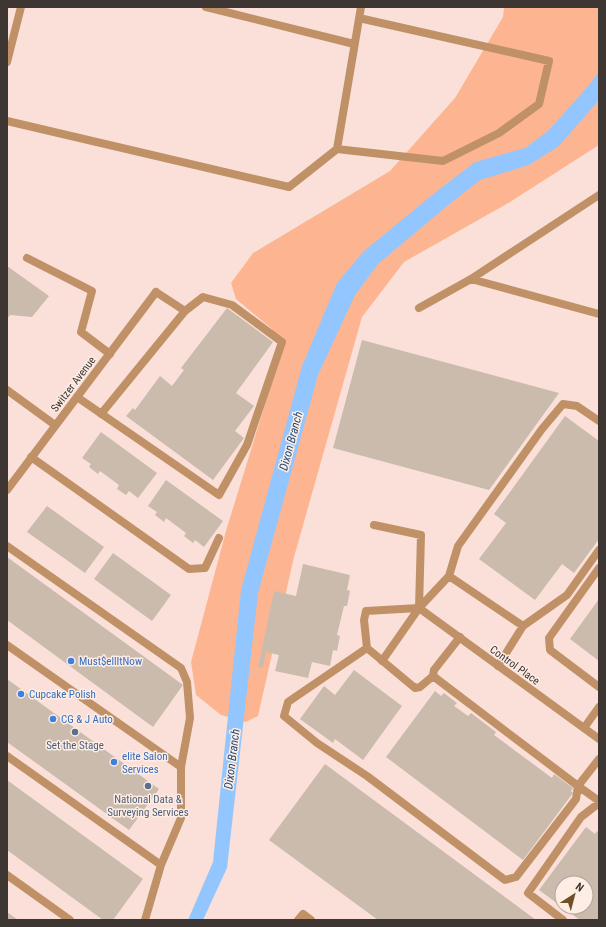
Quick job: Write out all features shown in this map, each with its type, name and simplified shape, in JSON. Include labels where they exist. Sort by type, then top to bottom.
[{"type":"street","points":[[7,62],[21,7]]},
{"type":"street","points":[[206,7],[354,44]]},
{"type":"street","points":[[7,121],[289,187],[337,149],[361,7]]},
{"type":"street","points":[[337,149],[443,162],[499,133],[539,104],[549,61],[359,18]]},
{"type":"street","points":[[419,308],[471,279],[599,195]]},
{"type":"street","points":[[27,258],[92,291],[81,332],[110,354]]},
{"type":"street","points":[[471,279],[599,314]]},
{"type":"street","name":"Switzer Avenue","points":[[7,490],[156,292],[185,311]]},
{"type":"street","points":[[77,397],[101,414],[219,495],[247,445],[282,342],[232,305],[203,297],[185,311],[101,414]]},
{"type":"street","points":[[7,390],[55,425]]},
{"type":"street","points":[[382,661],[419,608],[449,576],[458,546],[542,429],[563,404],[577,406],[599,421]]},
{"type":"street","points":[[31,457],[189,569],[205,568],[219,538]]},
{"type":"street","points":[[374,525],[421,535],[419,608]]},
{"type":"street","points":[[7,546],[181,668],[187,682],[190,718],[181,767],[180,818],[161,865],[145,920]]},
{"type":"street","points":[[498,666],[522,626],[567,595],[599,550]]},
{"type":"street","points":[[599,568],[549,638],[550,650],[599,687]]},
{"type":"street","points":[[449,576],[522,626]]},
{"type":"street","points":[[419,608],[366,610],[364,620],[367,648],[415,688],[420,687],[433,676],[434,670],[460,637]]},
{"type":"street","name":"Control Place","points":[[419,608],[599,739]]},
{"type":"street","points":[[7,645],[181,767]]},
{"type":"street","points":[[367,648],[288,702],[284,716],[317,743],[367,776],[505,880],[516,878],[576,799],[578,786],[599,759]]},
{"type":"street","points":[[433,676],[599,802],[581,817],[528,893],[563,920]]},
{"type":"street","points":[[584,728],[599,707]]},
{"type":"street","points":[[7,756],[161,865]]},
{"type":"street","points":[[7,875],[70,920]]},
{"type":"street","points":[[298,920],[303,914],[311,920]]},
{"type":"shaded area","points":[[7,7],[599,7],[599,920],[7,920]]},
{"type":"shaded area","points":[[504,7],[599,7],[599,145],[510,202],[404,262],[362,317],[294,557],[258,716],[246,722],[221,715],[196,695],[191,662],[226,531],[282,349],[272,329],[236,299],[231,283],[253,253],[390,171],[455,98],[503,17]]},
{"type":"water","name":"Dixon Branch","points":[[599,71],[599,100],[559,146],[529,165],[480,180],[378,264],[355,295],[318,375],[258,593],[227,868],[203,920],[188,920],[213,862],[241,590],[302,366],[337,283],[364,251],[475,162],[525,148],[548,131],[590,84]]},
{"type":"building","points":[[7,266],[49,296],[32,317],[10,315],[7,319]]},
{"type":"building","points":[[227,308],[273,342],[236,393],[254,406],[235,431],[244,438],[213,480],[126,416],[133,408],[135,410],[160,376],[172,386],[184,370],[181,368]]},
{"type":"building","points":[[362,340],[559,393],[489,490],[333,448]]},
{"type":"building","points":[[565,416],[599,441],[599,539],[574,573],[562,564],[535,600],[479,559],[506,523],[494,514]]},
{"type":"building","points":[[101,432],[157,473],[138,498],[129,491],[126,495],[117,489],[119,485],[100,471],[98,474],[89,467],[91,464],[82,458]]},
{"type":"building","points":[[166,480],[223,521],[204,547],[195,540],[193,543],[184,536],[186,533],[166,518],[164,522],[155,515],[157,512],[148,506]]},
{"type":"building","points":[[47,506],[104,547],[85,573],[27,532]]},
{"type":"building","points":[[113,553],[171,595],[152,621],[94,579]]},
{"type":"building","points":[[7,557],[183,685],[153,727],[7,620]]},
{"type":"building","points":[[303,564],[350,575],[347,590],[350,591],[347,606],[344,606],[337,635],[340,636],[337,651],[333,650],[330,666],[312,662],[308,678],[275,671],[279,655],[266,652],[263,668],[258,667],[274,591],[296,596]]},
{"type":"building","points":[[599,599],[599,661],[570,639]]},
{"type":"building","points":[[354,670],[402,706],[363,760],[335,739],[333,743],[300,719],[324,686],[335,695]]},
{"type":"building","points":[[7,679],[159,789],[129,830],[7,742]]},
{"type":"building","points":[[435,691],[441,696],[444,693],[457,703],[454,706],[468,716],[471,713],[496,732],[494,735],[552,778],[554,774],[573,788],[571,791],[573,793],[523,860],[386,757]]},
{"type":"building","points":[[325,764],[536,920],[378,920],[269,840]]},
{"type":"building","points":[[7,780],[143,879],[113,920],[103,920],[7,850]]},
{"type":"building","points":[[586,827],[595,834],[597,831],[599,833],[599,920],[580,920],[573,915],[594,915],[594,875],[554,875],[554,901],[539,890]]},
{"type":"building","points":[[7,912],[18,920],[7,920]]},
{"type":"place","name":"Must$ellItNow","points":[[71,661]]},
{"type":"place","name":"Cupcake Polish","points":[[21,694]]},
{"type":"place","name":"CG & J Auto","points":[[53,719]]},
{"type":"place","name":"Set the Stage","points":[[75,732]]},
{"type":"place","name":"elite Salon Services","points":[[114,762]]},
{"type":"place","name":"National Data & Surveying Services","points":[[148,786]]}]
